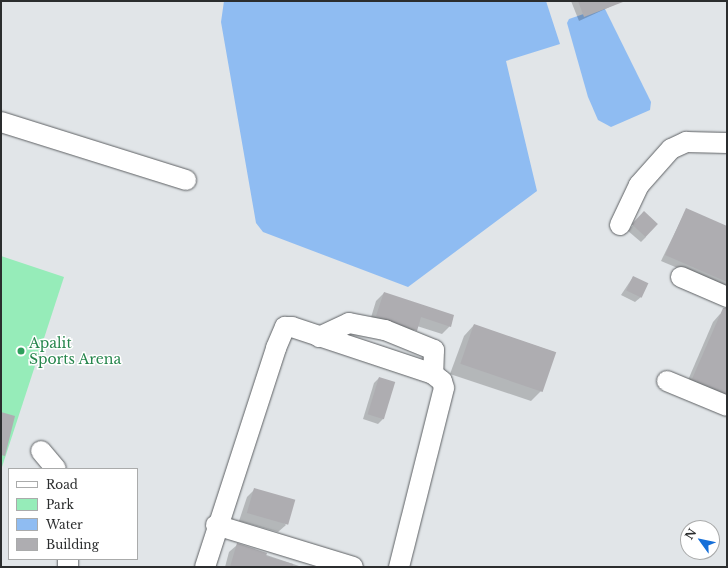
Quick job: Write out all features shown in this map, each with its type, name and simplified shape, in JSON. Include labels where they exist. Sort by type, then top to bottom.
[{"type":"street","points":[[1,122],[186,180]]},
{"type":"street","points":[[620,225],[639,185],[671,149],[686,142],[727,143]]},
{"type":"street","points":[[681,277],[727,296]]},
{"type":"street","points":[[319,337],[349,323],[385,330],[434,350],[433,374]]},
{"type":"street","points":[[205,567],[216,525],[285,327],[439,377],[444,388],[399,567]]},
{"type":"street","points":[[667,381],[727,406]]},
{"type":"street","points":[[41,451],[55,468]]},
{"type":"street","points":[[216,525],[326,563],[353,567]]},
{"type":"green space","name":"Apalit Sports Arena","points":[[1,256],[64,277],[1,470]]},
{"type":"water","points":[[224,1],[546,1],[560,44],[506,61],[537,191],[408,287],[263,232],[256,223],[221,22]]},
{"type":"water","points":[[604,7],[651,102],[650,110],[611,127],[598,120],[588,97],[567,23],[569,19]]},
{"type":"building","points":[[578,1],[623,1],[623,2],[584,17]]},
{"type":"building","points":[[686,208],[727,226],[727,282],[665,255]]},
{"type":"building","points":[[644,211],[658,224],[646,237],[632,224]]},
{"type":"building","points":[[633,276],[648,283],[642,298],[626,291]]},
{"type":"building","points":[[384,292],[454,315],[451,327],[421,317],[417,331],[376,316]]},
{"type":"building","points":[[723,308],[727,308],[727,394],[692,379]]},
{"type":"building","points":[[474,324],[556,352],[543,392],[460,364]]},
{"type":"building","points":[[379,377],[395,382],[384,419],[368,414]]},
{"type":"building","points":[[1,412],[15,416],[5,456],[1,455]]},
{"type":"building","points":[[254,488],[295,500],[288,525],[247,513]]},
{"type":"building","points":[[237,543],[267,553],[266,556],[293,564],[293,567],[230,567]]},
{"type":"place","name":"Apalit Sports Arena","points":[[21,351]]}]
